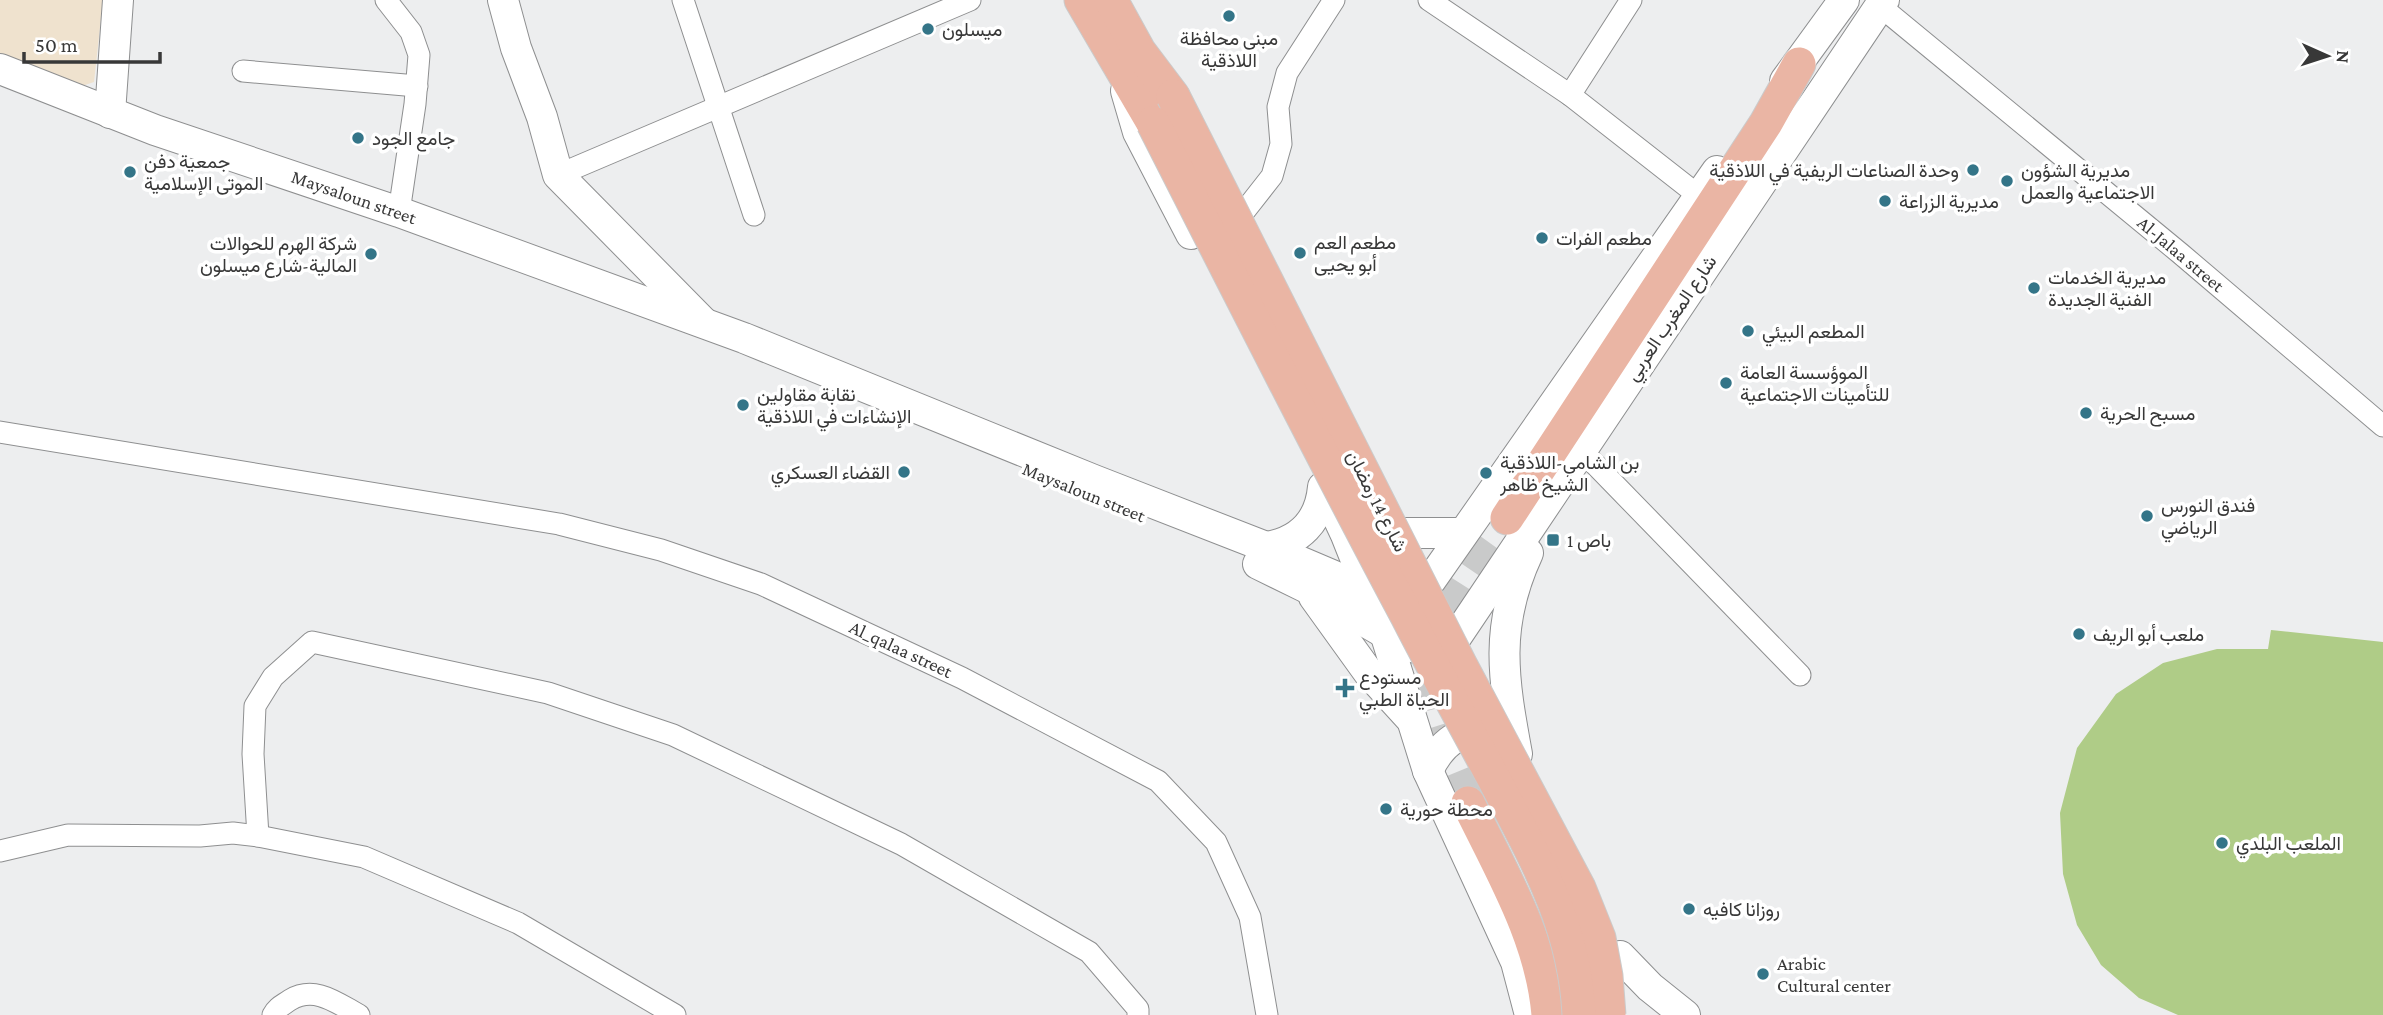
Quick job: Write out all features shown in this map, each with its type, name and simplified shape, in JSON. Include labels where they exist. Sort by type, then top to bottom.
[{"type":"main road","points":[[110,113],[118,0]]},
{"type":"main road","name":"شارع 14 رمضان","points":[[1081,0],[1129,60],[1174,96],[1460,663],[1579,888],[1599,938],[1609,1015]]},
{"type":"main road","name":"شارع 14 رمضان","points":[[1111,0],[1129,60],[1153,123],[1406,615],[1535,856],[1556,904],[1571,950],[1578,981],[1579,1015]]},
{"type":"main road","points":[[1431,580],[1699,196],[1844,0]]},
{"type":"main road","points":[[509,2],[516,48],[542,117],[558,175],[708,327]]},
{"type":"main road","name":"شارع المغرب العربي","points":[[1457,636],[1882,3]]},
{"type":"main road","points":[[1129,60],[1190,102],[1401,533],[1431,580],[1517,754],[1609,917],[1620,956],[1625,1000],[1623,1015]]},
{"type":"main road","points":[[1129,60],[1138,132],[1346,535],[1385,633],[1428,771],[1516,962],[1530,1015]]},
{"type":"main road","points":[[1507,518],[1766,123],[1799,64]]},
{"type":"main road","name":"Maysaloun street","points":[[0,69],[110,113],[399,212],[744,338],[1266,547],[1379,596],[1402,597],[1423,588],[1431,580]]},
{"type":"main road","name":"Maysaloun street","points":[[708,327],[722,341],[762,364],[1221,548],[1307,588],[1407,646],[1426,650],[1442,647],[1457,636]]},
{"type":"main road","points":[[1517,754],[1505,691],[1503,650],[1506,623],[1520,570],[1564,478]]},
{"type":"main road","points":[[1266,547],[1288,542],[1306,529],[1319,510],[1323,487]]},
{"type":"main road","points":[[1401,533],[1463,533]]},
{"type":"main road","points":[[1307,588],[1368,672],[1410,718]]},
{"type":"main road","points":[[1428,771],[1436,753],[1449,740],[1467,733],[1486,733],[1504,740],[1517,754]]},
{"type":"main road","points":[[1468,803],[1525,920],[1546,985],[1548,1015]]},
{"type":"main road","points":[[1620,956],[1650,987],[1685,1015]]},
{"type":"street","points":[[386,0],[411,32],[419,55],[399,212]]},
{"type":"street","points":[[683,0],[754,215]]},
{"type":"street","points":[[558,175],[970,0]]},
{"type":"street","points":[[1243,213],[1272,176],[1282,144],[1278,107],[1287,73],[1334,0]]},
{"type":"street","points":[[1429,0],[1570,94],[1699,196]]},
{"type":"street","points":[[1570,94],[1631,0]]},
{"type":"street","name":"Al-Jalaa street","points":[[1882,3],[2383,426]]},
{"type":"street","points":[[243,71],[417,86]]},
{"type":"street","name":"Al_qalaa street","points":[[0,432],[559,524],[661,550],[761,584],[962,678],[1158,781],[1216,842],[1250,917],[1266,1015]]},
{"type":"street","points":[[1582,451],[1800,675]]},
{"type":"street","points":[[258,836],[253,754],[255,706],[273,677],[313,642],[548,693],[673,735],[901,844],[1089,952],[1138,1009],[1138,1015]]},
{"type":"street","points":[[0,852],[68,835],[200,836],[233,833],[364,856],[518,923],[664,1012]]},
{"type":"street","points":[[273,1015],[276,1009],[299,995],[321,995],[359,1015]]},
{"type":"shaded area","points":[[0,0],[103,0],[94,82],[79,87],[0,78]]},
{"type":"green space","name":"الملعب البلدي","points":[[2271,630],[2383,642],[2383,1015],[2178,1015],[2139,998],[2101,965],[2077,925],[2063,874],[2060,813],[2077,748],[2116,694],[2163,663],[2217,649],[2268,649]]},
{"type":"tunnel","points":[[1468,803],[1437,724],[1430,696],[1428,671],[1432,647],[1450,601],[1507,518]]},
{"type":"place","name":"مبنى محافظة اللاذقية","points":[[1229,16]]},
{"type":"place","name":"ميسلون","points":[[928,29]]},
{"type":"place","name":"جامع الجود","points":[[358,138]]},
{"type":"place","name":"وحدة الصناعات الريفية في اللاذقية","points":[[1973,170]]},
{"type":"place","name":"جمعية دفن الموتى الإسلامية","points":[[130,172]]},
{"type":"place","name":"مديرية الشؤون الاجتماعية والعمل","points":[[2007,181]]},
{"type":"place","name":"مديرية الزراعة","points":[[1885,201]]},
{"type":"place","name":"مطعم الفرات","points":[[1542,238]]},
{"type":"place","name":"مطعم العم أبو يحيى","points":[[1300,253]]},
{"type":"place","name":"شركة الهرم للحوالات المالية-شارع ميسلون","points":[[371,254]]},
{"type":"place","name":"مديرية الخدمات الفنية الجديدة","points":[[2034,288]]},
{"type":"place","name":"المطعم البيئي","points":[[1748,331]]},
{"type":"place","name":"الموؤسسة العامة للتأمينات الاجتماعية","points":[[1726,383]]},
{"type":"place","name":"نقابة مقاولين الإنشاءات في اللاذقية","points":[[743,405]]},
{"type":"place","name":"مسبح الحرية","points":[[2086,413]]},
{"type":"place","name":"القضاء العسكري","points":[[904,472]]},
{"type":"place","name":"بن الشامي-اللاذقية الشيخ ظاهر","points":[[1486,473]]},
{"type":"place","name":"فندق النورس الرياضي","points":[[2147,516]]},
{"type":"place","name":"باص 1","points":[[1553,540]]},
{"type":"place","name":"ملعب أبو الريف","points":[[2079,634]]},
{"type":"place","name":"مستودع الحياة الطبي","points":[[1345,688]]},
{"type":"place","name":"محطة حورية","points":[[1386,809]]},
{"type":"place","name":"الملعب البلدي","points":[[2222,843]]},
{"type":"place","name":"روزانا كافيه","points":[[1689,909]]},
{"type":"place","name":"Arabic Cultural center","points":[[1763,974]]}]
